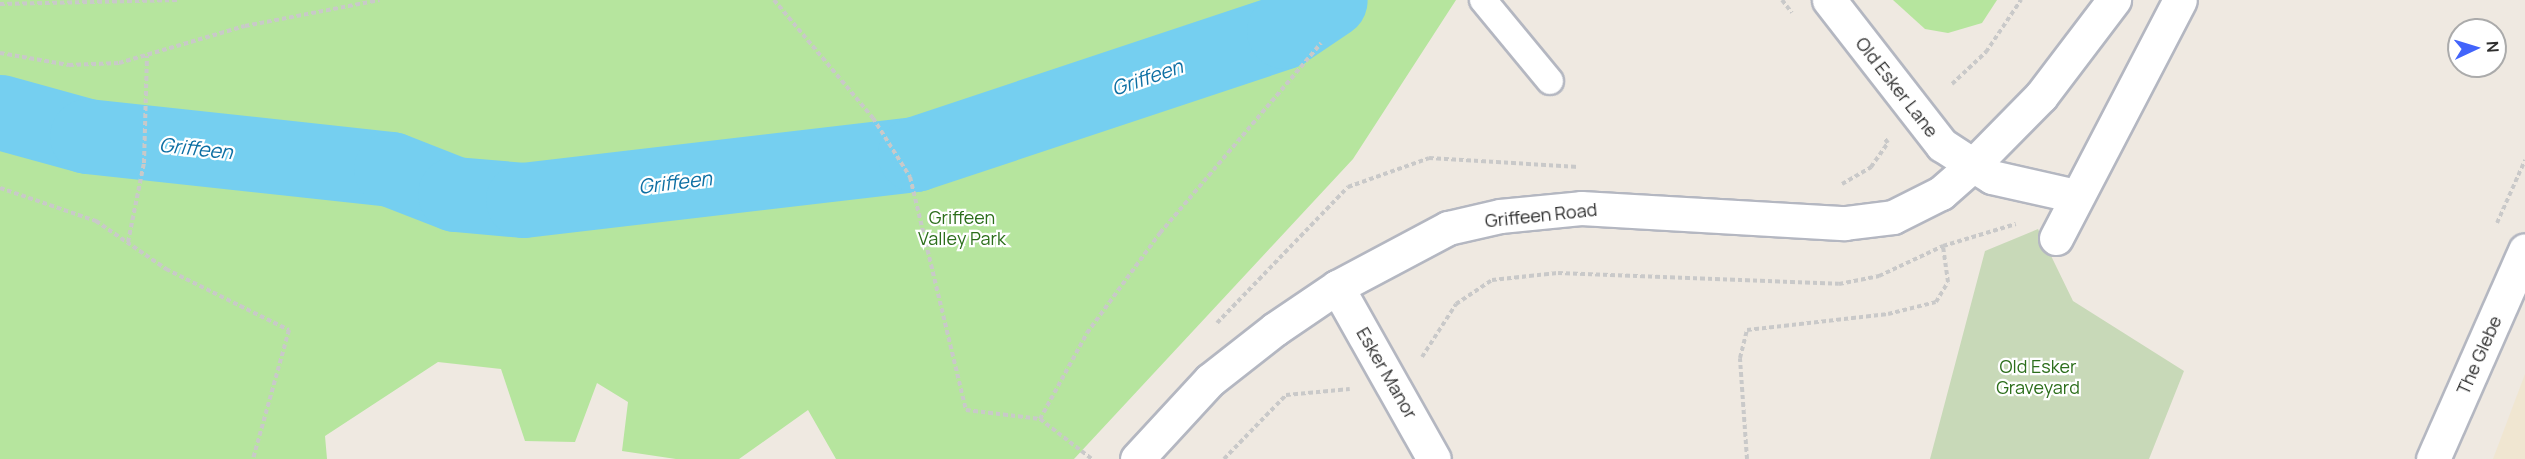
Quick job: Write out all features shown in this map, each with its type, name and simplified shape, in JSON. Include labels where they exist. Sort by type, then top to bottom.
[{"type":"street","name":"Old Esker Lane","points":[[1828,0],[1942,145],[1973,165]]},
{"type":"street","name":"Griffeen Road","points":[[1137,459],[1210,380],[1337,287],[1448,228],[1500,216],[1581,208],[1845,223],[1893,217],[1941,193],[1973,165],[2041,96],[2114,0]]},
{"type":"street","points":[[2056,238],[2180,0]]},
{"type":"street","points":[[1973,165],[1992,177],[2076,196]]},
{"type":"street","name":"The Glebe","points":[[2433,459],[2525,250]]},
{"type":"street","name":"Esker Manor","points":[[1337,287],[1434,459]]},
{"type":"lane","points":[[1483,0],[1550,81]]},
{"type":"path","points":[[0,4],[180,0]]},
{"type":"path","points":[[0,53],[69,65],[147,56],[245,26],[380,0]]},
{"type":"path","points":[[774,0],[889,143],[910,177],[966,410],[1040,419],[1092,459]]},
{"type":"path","points":[[1952,84],[1986,52],[2021,0]]},
{"type":"path","points":[[1040,419],[1088,333],[1160,233],[1322,43]]},
{"type":"path","points":[[128,243],[144,163],[147,56]]},
{"type":"path","points":[[0,188],[96,221],[166,269],[289,330],[253,459]]},
{"type":"path","points":[[1747,459],[1740,358],[1747,330],[1888,314],[1936,302],[1948,282],[1943,246]]},
{"type":"path","points":[[1224,459],[1286,395],[1353,389]]},
{"type":"shaded area","points":[[2525,374],[2525,459],[2493,459]]},
{"type":"green space","name":"Griffeen Valley Park","points":[[0,0],[1456,0],[1353,159],[1074,459],[836,459],[808,410],[739,459],[676,459],[622,451],[628,402],[597,383],[575,442],[525,441],[501,369],[438,362],[325,436],[327,459],[0,459]]},
{"type":"green space","points":[[1893,0],[1997,0],[1982,23],[1948,33],[1925,29]]},
{"type":"green space","name":"Old Esker Graveyard","points":[[2038,229],[2073,301],[2184,371],[2149,459],[1930,459],[1985,251]]},
{"type":"waterway","name":"Griffeen","points":[[0,112],[87,136],[391,169],[455,194],[523,200],[915,154],[1284,31],[1330,0]]}]
